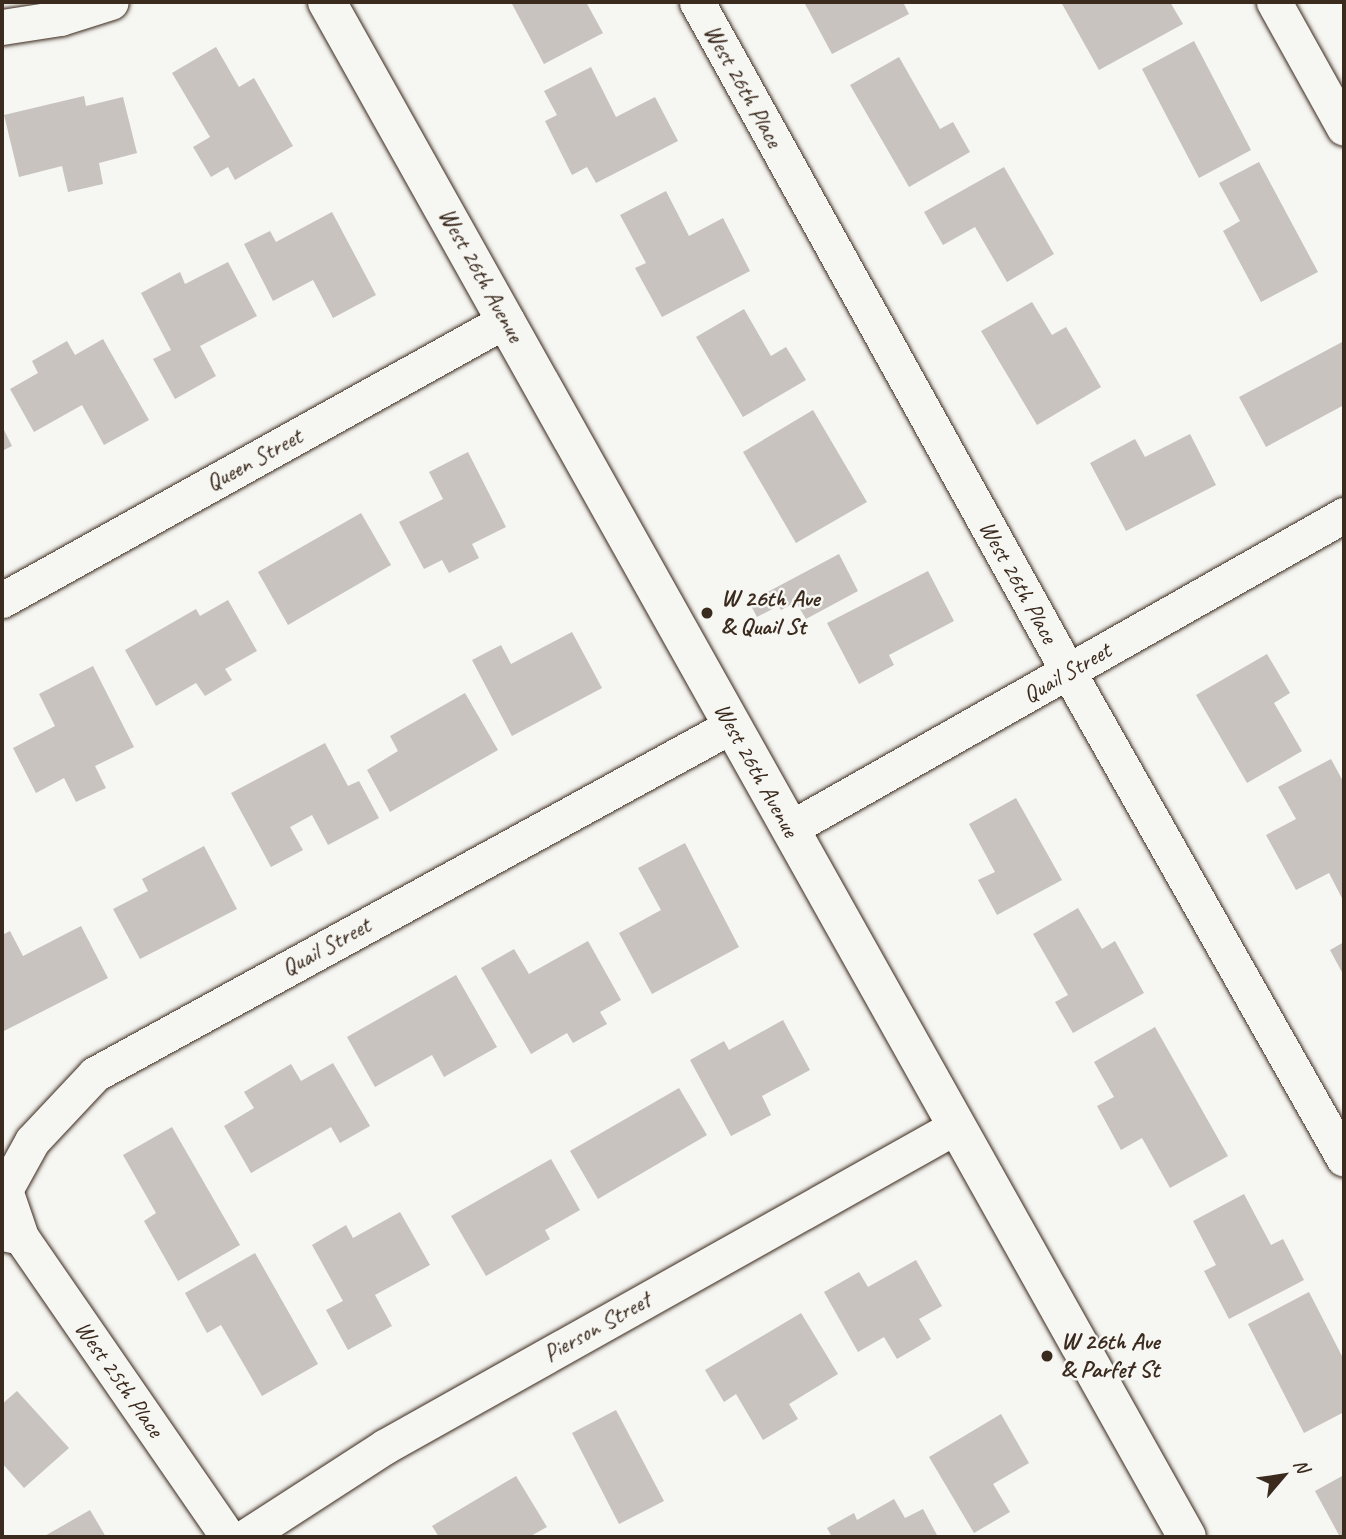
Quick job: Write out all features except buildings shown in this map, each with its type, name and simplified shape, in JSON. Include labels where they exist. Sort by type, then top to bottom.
[{"type":"street","points":[[2,27],[60,18],[111,2]]},
{"type":"street","name":"West 26th Avenue","points":[[327,2],[1180,1535]]},
{"type":"street","name":"West 26th Place","points":[[696,2],[1069,673],[1344,1160]]},
{"type":"street","points":[[1274,2],[1344,128]]},
{"type":"street","name":"Queen Street","points":[[2,600],[506,320]]},
{"type":"street","name":"Quail Street","points":[[789,829],[1069,673],[1344,515]]},
{"type":"street","name":"Quail Street","points":[[12,1235],[5,1190],[32,1141],[95,1074],[731,726]]},
{"type":"street","name":"Pierson Street","points":[[245,1537],[384,1447],[955,1127]]},
{"type":"street","name":"West 25th Place","points":[[12,1235],[228,1537]]},
{"type":"place","name":"W 26th Ave & Quail St","points":[[707,613]]},
{"type":"place","name":"W 26th Ave & Parfet St","points":[[1047,1356]]}]
